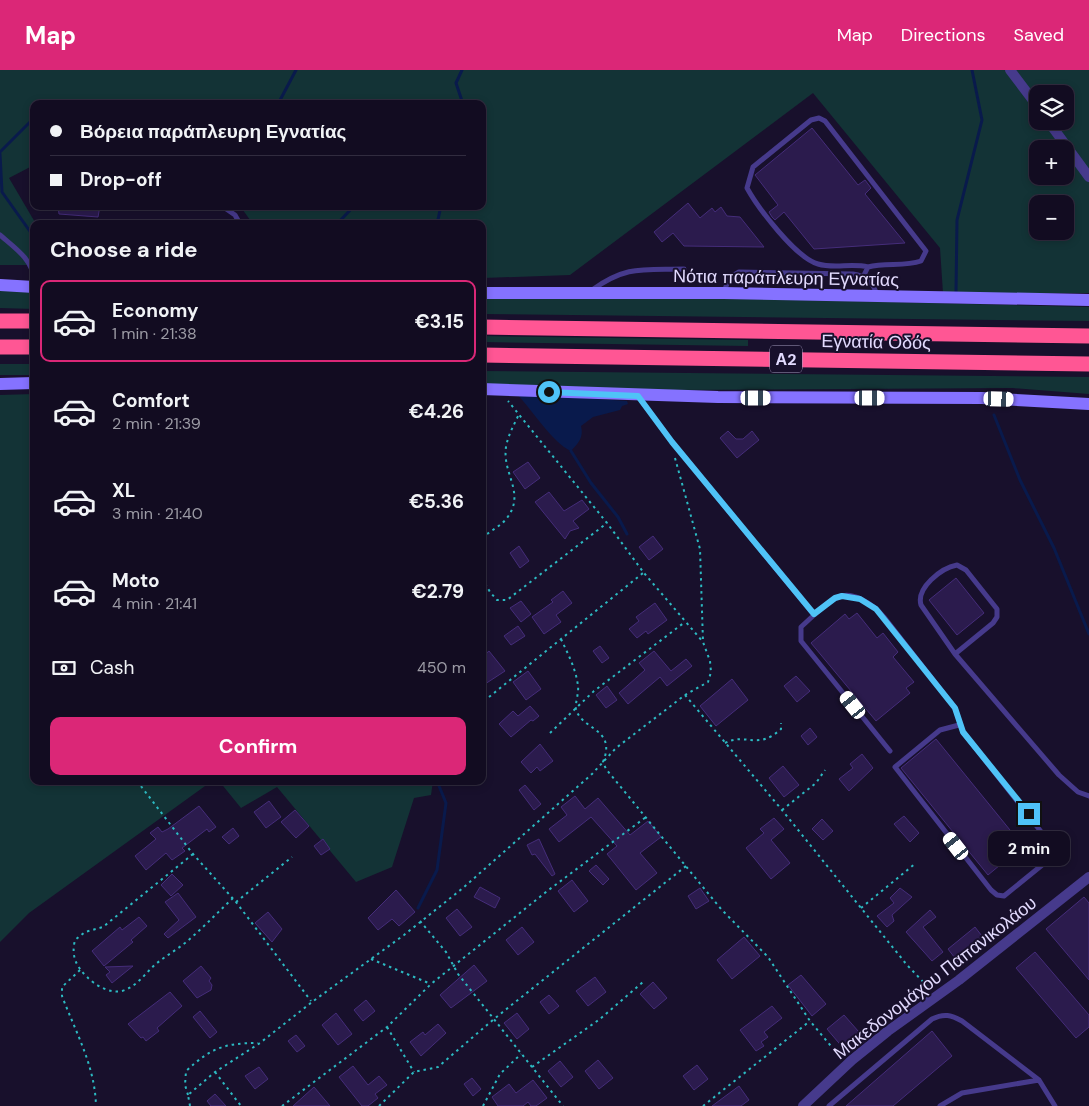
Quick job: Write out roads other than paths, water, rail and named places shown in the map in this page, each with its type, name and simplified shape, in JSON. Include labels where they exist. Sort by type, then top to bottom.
[{"type":"highway","points":[[0,320],[30,321]]},
{"type":"highway","name":"Εγνατία Οδός","points":[[486,327],[1089,336]]},
{"type":"highway","points":[[0,347],[30,348]]},
{"type":"highway","name":"Εγνατία Οδός","points":[[486,354],[1089,364]]},
{"type":"street","points":[[1010,70],[1029,95]]},
{"type":"street","points":[[1055,130],[1089,177]]},
{"type":"street","points":[[0,285],[30,287]]},
{"type":"street","name":"Νότια παράπλευρη Εγνατίας","points":[[486,292],[1089,300]]},
{"type":"street","points":[[0,384],[30,384]]},
{"type":"street","points":[[486,389],[638,396],[982,398],[1089,404]]},
{"type":"street","name":"Μακεδονομάχου Παπανικολάου","points":[[803,1106],[888,1030],[937,996],[1089,877]]},
{"type":"lane","points":[[863,276],[868,267],[914,264],[922,261],[926,251],[825,121],[819,118],[811,120],[753,167],[747,188],[758,207],[805,258],[817,264],[829,266],[859,265],[868,267]]},
{"type":"lane","points":[[228,210],[235,215],[238,220]]},
{"type":"lane","points":[[0,235],[30,264]]},
{"type":"lane","points":[[587,293],[610,276],[628,270],[684,269]]},
{"type":"lane","points":[[724,294],[729,278],[739,272],[863,276],[871,282],[877,296]]},
{"type":"lane","points":[[638,396],[672,442],[814,614]]},
{"type":"lane","points":[[956,654],[993,623],[997,617],[997,609],[966,570],[957,565],[950,566],[921,590],[919,598],[921,605],[956,654],[1059,775],[1078,792],[1089,796]]},
{"type":"lane","points":[[890,751],[801,641],[799,635],[801,627],[835,598],[842,596],[852,597],[871,605],[884,617],[955,708],[959,725],[1054,847],[1052,857],[1004,896],[997,895],[991,890],[895,767],[940,730],[959,725]]},
{"type":"lane","points":[[829,1106],[932,1019],[941,1014],[952,1016],[962,1021],[1039,1080],[1055,1106]]},
{"type":"lane","points":[[940,1106],[962,1093],[1039,1080]]},
{"type":"water","points":[[517,394],[627,401],[628,404],[622,406],[620,410],[593,417],[581,426],[581,437],[571,451],[550,434]]},
{"type":"waterway","points":[[280,100],[296,70]]},
{"type":"waterway","points":[[462,70],[456,83],[462,100]]},
{"type":"waterway","points":[[956,292],[957,220],[982,120],[972,70]]},
{"type":"waterway","points":[[0,152],[30,122]]},
{"type":"waterway","points":[[0,154],[2,192],[30,231]]},
{"type":"waterway","points":[[341,220],[350,210]]},
{"type":"waterway","points":[[438,220],[440,210]]},
{"type":"waterway","points":[[994,415],[1020,480],[1054,548],[1089,634]]},
{"type":"waterway","points":[[571,451],[591,483],[618,517],[627,534]]},
{"type":"waterway","points":[[418,908],[437,870],[446,803],[439,785]]}]
